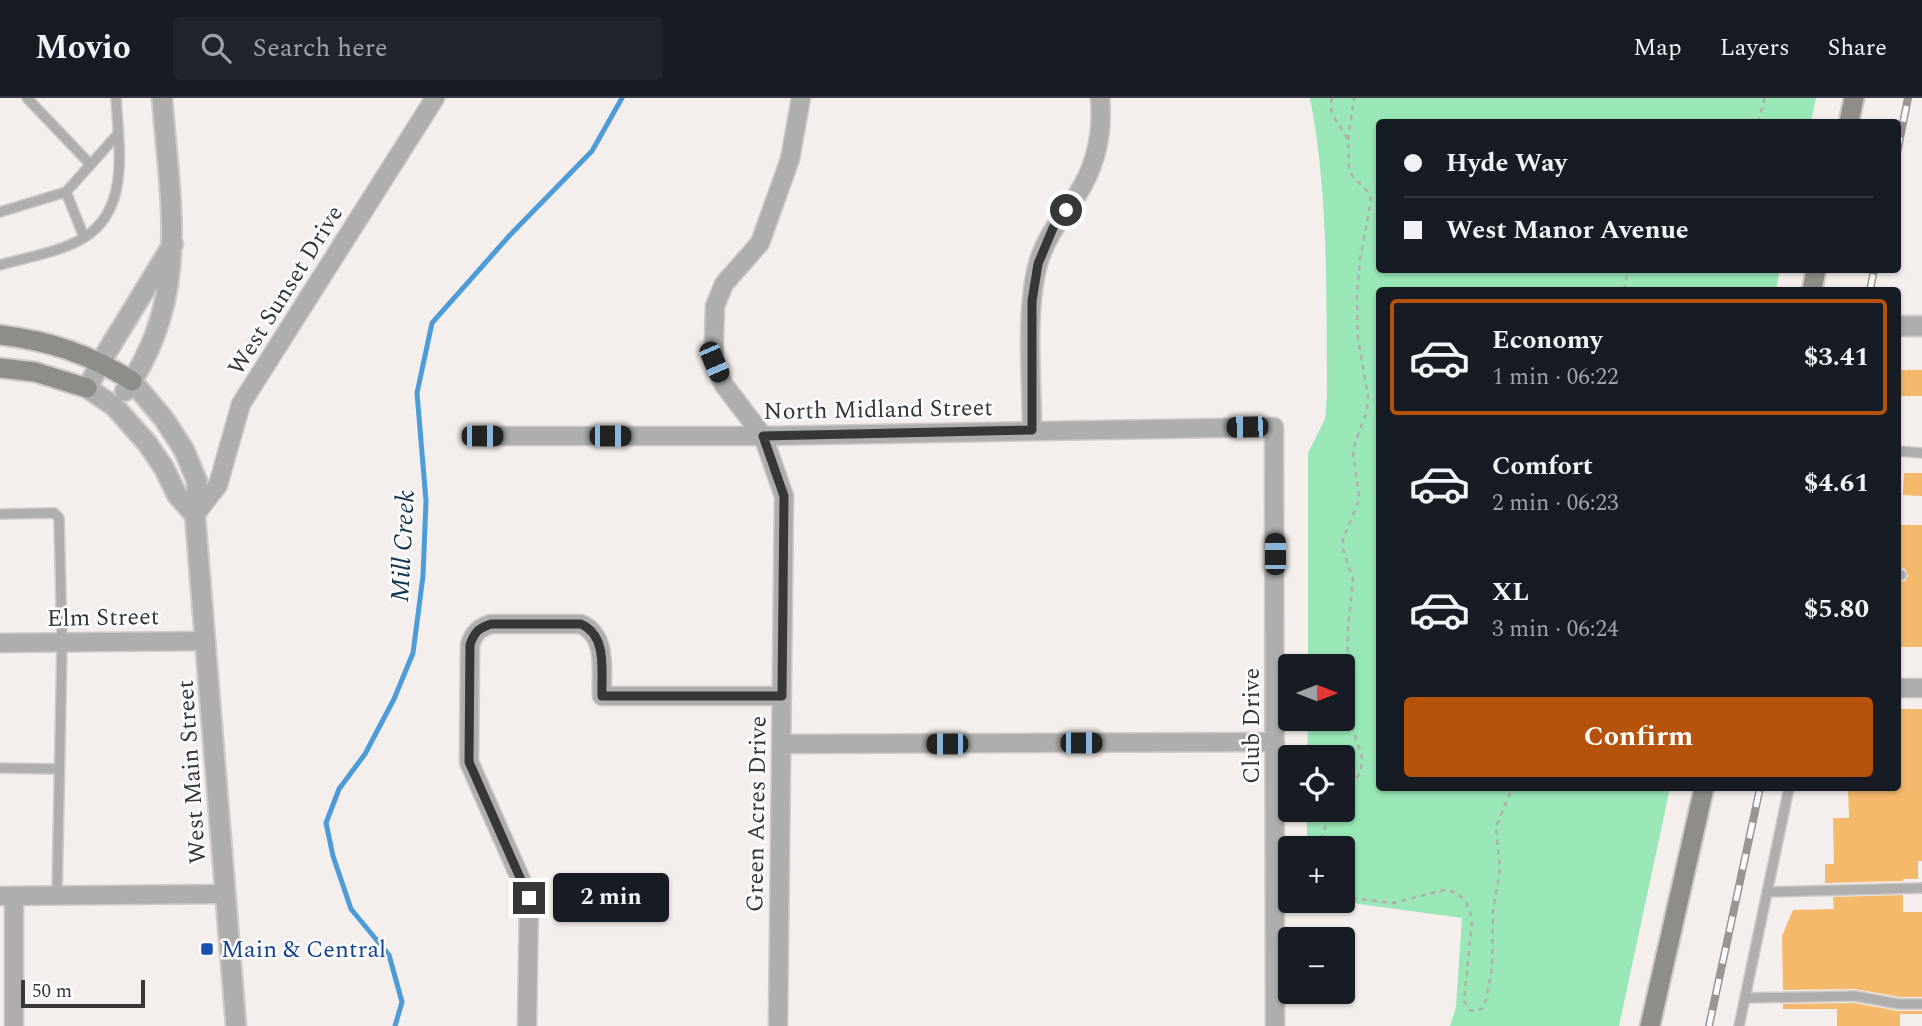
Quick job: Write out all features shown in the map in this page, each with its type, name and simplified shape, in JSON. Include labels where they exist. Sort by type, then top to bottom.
[{"type":"main road","points":[[1850,119],[1854,98]]},
{"type":"main road","points":[[0,335],[35,339],[101,362],[132,381]]},
{"type":"main road","points":[[0,368],[35,372],[87,388]]},
{"type":"main road","points":[[1650,1026],[1703,791]]},
{"type":"street","points":[[114,406],[132,381],[156,338],[166,301],[173,244],[162,98]]},
{"type":"street","name":"West Sunset Drive","points":[[195,515],[218,485],[241,404],[435,98]]},
{"type":"street","name":"Green Acres Drive","points":[[778,1026],[784,496],[763,436],[730,394],[714,362],[715,306],[724,284],[760,243],[790,159],[801,98]]},
{"type":"street","points":[[1032,430],[1032,301],[1038,264],[1053,228],[1079,192],[1097,151],[1102,121],[1100,98]]},
{"type":"street","points":[[173,244],[87,388],[114,406],[148,443],[177,495],[195,515]]},
{"type":"street","points":[[1901,326],[1922,326]]},
{"type":"street","name":"West Main Street","points":[[132,381],[184,450],[197,481],[195,515],[236,1026]]},
{"type":"street","name":"North Midland Street","points":[[482,436],[763,436],[1274,427]]},
{"type":"street","name":"Club Drive","points":[[1274,427],[1275,1026]]},
{"type":"street","points":[[527,1026],[529,898],[469,762],[470,645],[473,635],[480,628],[491,624],[581,624],[596,635],[600,647],[602,696],[782,696]]},
{"type":"street","name":"Elm Street","points":[[0,643],[206,641]]},
{"type":"street","points":[[1901,688],[1922,688]]},
{"type":"street","points":[[782,744],[1275,742]]},
{"type":"street","points":[[14,1026],[7,896],[225,894]]},
{"type":"lane","points":[[27,98],[90,164]]},
{"type":"lane","points":[[0,265],[73,244],[96,231],[115,199],[120,177],[116,98]]},
{"type":"lane","points":[[0,212],[66,192],[118,134]]},
{"type":"lane","points":[[66,192],[84,237]]},
{"type":"lane","points":[[1901,451],[1922,453]]},
{"type":"lane","points":[[0,514],[54,513],[59,518],[62,642],[57,896]]},
{"type":"lane","points":[[0,768],[59,769]]},
{"type":"lane","points":[[1739,1026],[1788,791]]},
{"type":"lane","points":[[1767,892],[1922,888]]},
{"type":"lane","points":[[1745,998],[1855,996],[1899,1004],[1922,1004]]},
{"type":"path","points":[[1332,98],[1331,111],[1348,142]]},
{"type":"path","points":[[1354,98],[1348,142],[1349,168],[1370,194],[1371,201],[1360,260],[1357,295],[1359,339],[1368,396],[1367,411],[1354,443],[1353,454],[1359,503],[1343,540],[1343,549],[1352,569],[1353,580],[1348,628],[1347,711],[1362,757],[1361,771],[1355,781]]},
{"type":"path","points":[[1759,119],[1765,98]]},
{"type":"path","points":[[1355,899],[1393,903],[1444,890],[1463,897],[1471,911],[1472,922],[1464,1002],[1471,1011],[1482,1009],[1492,968],[1493,911],[1500,869],[1496,827],[1511,791]]},
{"type":"green space","points":[[1310,98],[1816,98],[1812,119],[1376,119],[1376,273],[1779,273],[1777,287],[1376,287],[1376,791],[1669,791],[1619,1026],[1450,1026],[1456,1007],[1462,918],[1355,903],[1355,836],[1307,836],[1307,822],[1355,822],[1355,745],[1307,745],[1308,732],[1355,731],[1355,654],[1308,654],[1308,453],[1325,419],[1327,395],[1321,172]]},
{"type":"building","points":[[1901,370],[1922,370],[1922,396],[1901,396]]},
{"type":"building","points":[[1904,473],[1922,473],[1922,496],[1903,495]]},
{"type":"building","points":[[1901,525],[1922,525],[1922,647],[1901,647],[1901,582],[1908,576],[1905,569],[1901,568]]},
{"type":"building","points":[[1901,709],[1922,709],[1922,861],[1918,861],[1918,879],[1825,883],[1825,864],[1834,864],[1833,818],[1849,818],[1848,791],[1901,791]]},
{"type":"building","points":[[1903,895],[1903,912],[1922,912],[1922,997],[1900,997],[1855,989],[1783,990],[1782,936],[1793,910],[1834,909],[1833,897]]},
{"type":"building","points":[[1854,1003],[1898,1011],[1922,1011],[1922,1014],[1900,1014],[1900,1026],[1837,1026],[1837,1009],[1783,1009],[1783,1004]]},
{"type":"waterway","name":"Mill Creek","points":[[395,1026],[402,1002],[389,955],[351,909],[333,856],[326,823],[339,789],[365,754],[394,699],[413,653],[423,576],[426,501],[417,393],[432,323],[510,235],[592,151],[622,98]]},
{"type":"railway","points":[[1901,133],[1908,98]]},
{"type":"railway","points":[[1871,287],[1873,273]]},
{"type":"railway","points":[[1709,1026],[1759,791]]},
{"type":"place","name":"Main & Central","points":[[207,949]]},
{"type":"route","points":[[529,898],[469,762],[470,645],[473,635],[480,628],[491,624],[581,624],[596,635],[600,647],[602,696],[782,696],[784,496],[763,436],[1032,430],[1032,301],[1038,264],[1053,228],[1066,210]]}]
